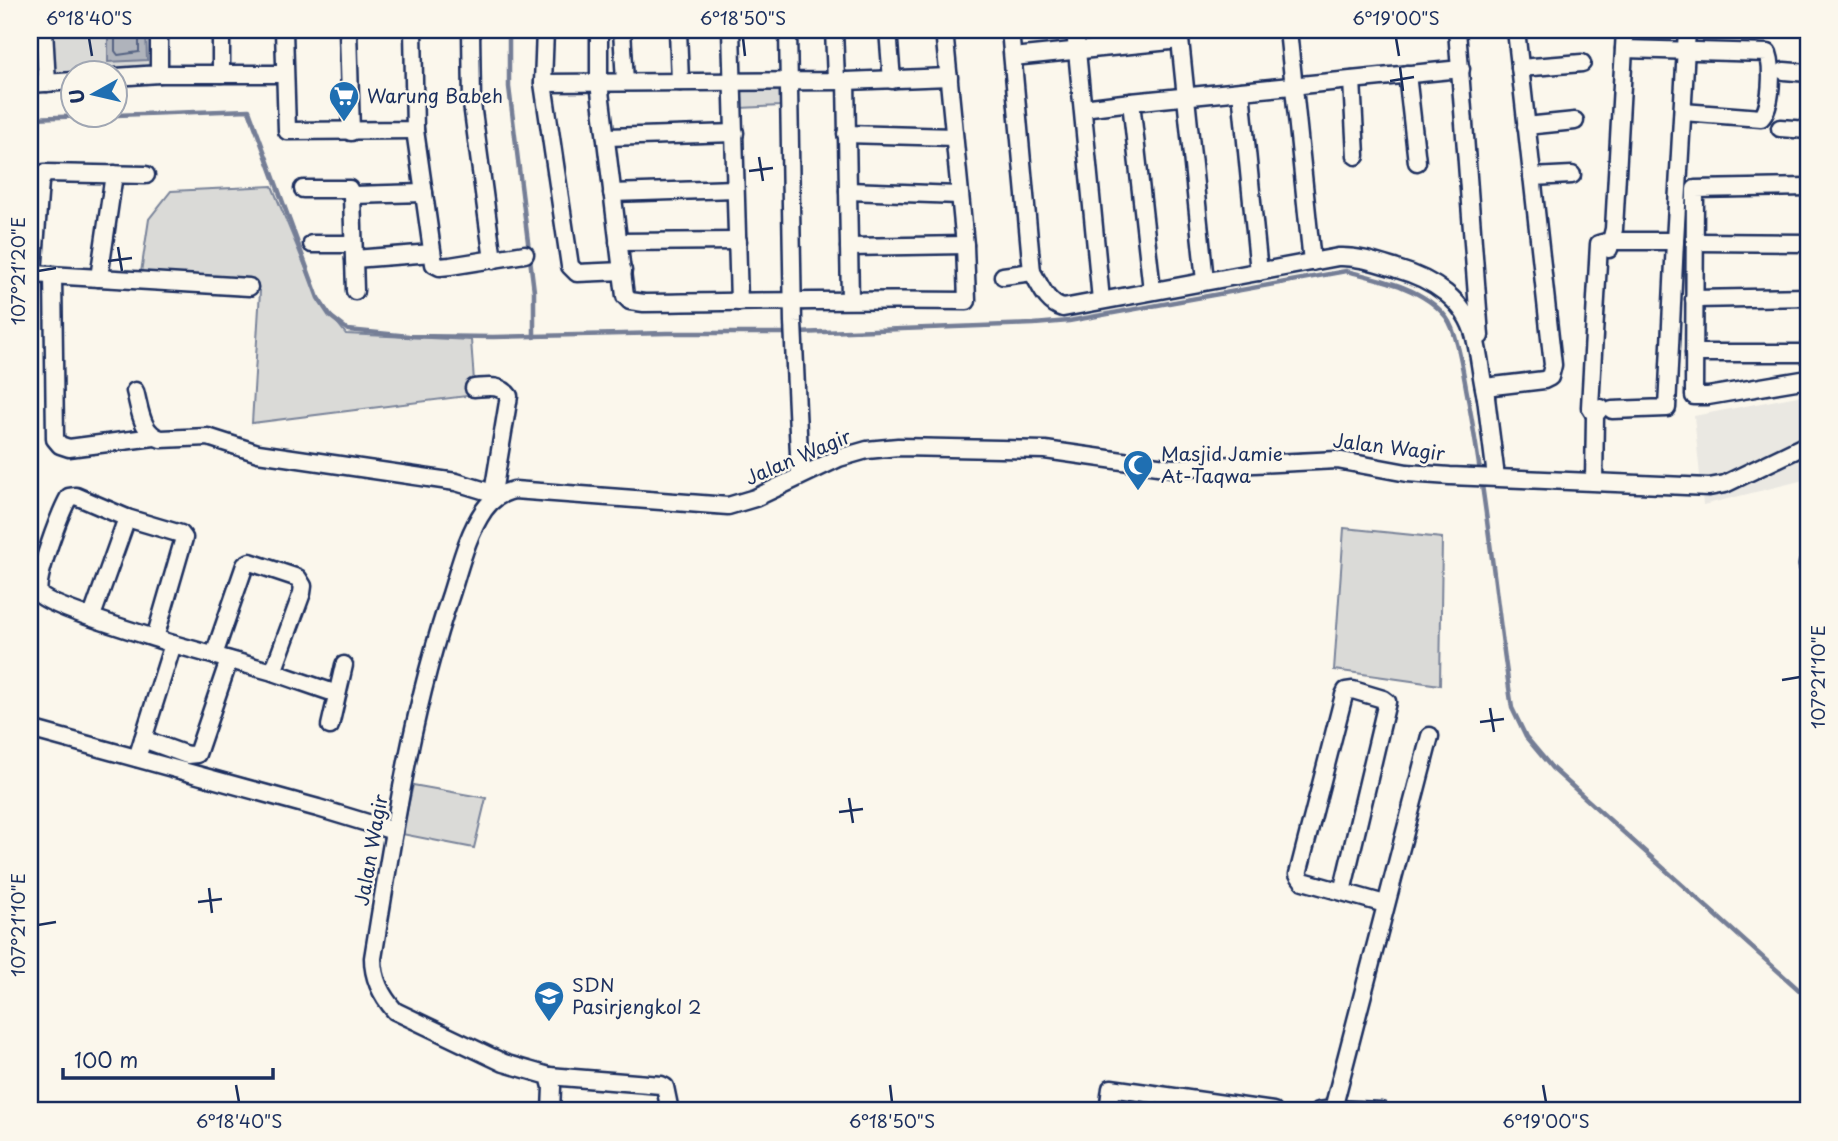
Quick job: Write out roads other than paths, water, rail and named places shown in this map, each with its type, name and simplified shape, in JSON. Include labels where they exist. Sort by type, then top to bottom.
[{"type":"street","points":[[44,30],[47,83]]},
{"type":"street","points":[[159,30],[159,74]]},
{"type":"street","points":[[221,30],[221,74]]},
{"type":"street","points":[[284,30],[287,131],[415,131]]},
{"type":"street","points":[[348,30],[351,132]]},
{"type":"street","points":[[413,30],[415,131],[435,264],[440,267],[525,254]]},
{"type":"street","points":[[471,30],[472,104],[493,260]]},
{"type":"street","points":[[545,30],[543,83],[570,266],[577,273],[623,271]]},
{"type":"street","points":[[599,30],[598,83],[607,137],[625,296],[630,301],[739,302],[850,299],[967,301],[965,244],[944,30]]},
{"type":"street","points":[[622,30],[625,82]]},
{"type":"street","points":[[678,30],[680,82]]},
{"type":"street","points":[[731,30],[739,302]]},
{"type":"street","points":[[788,30],[791,81],[793,322],[800,475]]},
{"type":"street","points":[[834,30],[846,134],[850,299]]},
{"type":"street","points":[[888,30],[892,80]]},
{"type":"street","points":[[1010,30],[1032,272],[1055,306],[1062,307],[1312,262],[1348,257],[1363,259],[1415,274],[1445,291],[1463,313],[1475,337],[1486,392]]},
{"type":"street","points":[[1075,30],[1101,300]]},
{"type":"street","points":[[1289,30],[1312,262]]},
{"type":"street","points":[[1457,30],[1494,477]]},
{"type":"street","points":[[1486,392],[1544,380],[1550,377],[1552,372],[1516,30]]},
{"type":"street","points":[[1594,481],[1595,415],[1601,408],[1609,241],[1614,229],[1625,30]]},
{"type":"street","points":[[1612,410],[1667,408],[1687,30]]},
{"type":"street","points":[[1013,57],[1179,35],[1205,281]]},
{"type":"street","points":[[1624,50],[1768,53],[1771,67],[1768,108],[1761,118],[1683,112]]},
{"type":"street","points":[[1520,68],[1582,63]]},
{"type":"street","points":[[1083,108],[1461,69]]},
{"type":"street","points":[[1784,71],[1808,73]]},
{"type":"street","points":[[130,76],[284,74]]},
{"type":"street","points":[[1407,74],[1417,162]]},
{"type":"street","points":[[543,83],[841,81],[948,77]]},
{"type":"street","points":[[1352,80],[1356,156]]},
{"type":"street","points":[[30,84],[60,82]]},
{"type":"street","points":[[1241,91],[1259,272]]},
{"type":"street","points":[[1131,102],[1152,290]]},
{"type":"street","points":[[1526,126],[1574,121]]},
{"type":"street","points":[[1780,128],[1808,130]]},
{"type":"street","points":[[607,137],[736,133]]},
{"type":"street","points":[[846,134],[954,137]]},
{"type":"street","points":[[146,175],[49,172],[42,176],[31,273],[249,287]]},
{"type":"street","points":[[99,278],[114,174]]},
{"type":"street","points":[[1532,177],[1572,175]]},
{"type":"street","points":[[1808,187],[1695,189],[1694,396],[1808,379]]},
{"type":"street","points":[[303,189],[349,189],[352,195],[355,291]]},
{"type":"street","points":[[612,193],[735,189]]},
{"type":"street","points":[[848,191],[959,195]]},
{"type":"street","points":[[352,195],[424,193]]},
{"type":"street","points":[[618,242],[738,241]]},
{"type":"street","points":[[1609,241],[1675,241]]},
{"type":"street","points":[[1695,242],[1808,243]]},
{"type":"street","points":[[312,244],[354,251],[432,254]]},
{"type":"street","points":[[849,247],[965,244]]},
{"type":"street","points":[[1003,276],[1032,272]]},
{"type":"street","points":[[53,275],[55,439],[60,445],[69,448],[154,437],[208,437],[258,453],[456,482],[496,494],[509,396],[504,389],[497,387],[474,388]]},
{"type":"street","points":[[1694,299],[1808,297]]},
{"type":"street","points":[[1694,353],[1808,353]]},
{"type":"street","points":[[135,391],[145,426],[154,437]]},
{"type":"street","name":"Jalan Wagir","points":[[670,1111],[665,1087],[661,1085],[549,1076],[504,1063],[395,1011],[383,997],[373,971],[394,831],[419,708],[443,616],[469,538],[484,509],[496,494],[514,490],[728,506],[755,498],[839,457],[867,450],[934,447],[1045,450],[1172,468],[1337,460],[1407,473],[1709,487],[1724,484],[1808,444]]},
{"type":"street","points":[[155,638],[184,538],[181,534],[127,518],[84,499],[69,497],[37,586],[42,598],[92,616],[155,638],[173,644],[273,672],[337,694]]},
{"type":"street","points":[[92,616],[127,518]]},
{"type":"street","points":[[143,739],[187,755],[197,754],[245,565],[250,562],[298,579],[303,586],[273,672]]},
{"type":"street","points":[[137,758],[173,644]]},
{"type":"street","points":[[330,726],[344,665]]},
{"type":"street","points":[[1342,892],[1387,702],[1353,690],[1346,691],[1344,695],[1298,874],[1303,881],[1342,892],[1385,904]]},
{"type":"street","points":[[30,729],[394,831]]},
{"type":"street","points":[[1381,1111],[1326,1110],[1430,736]]},
{"type":"street","points":[[549,1076],[552,1087],[551,1111]]},
{"type":"street","points":[[1108,1111],[1111,1087],[1220,1107],[1273,1111]]},
{"type":"water","points":[[108,30],[146,30],[147,60],[108,60]]},
{"type":"waterway","points":[[509,30],[509,87],[534,291],[534,337]]},
{"type":"waterway","points":[[130,114],[249,110],[318,298],[330,316],[348,330],[409,336],[493,337],[789,333]]},
{"type":"waterway","points":[[30,118],[60,117]]},
{"type":"waterway","points":[[797,333],[1069,321],[1346,271],[1400,286],[1426,299],[1446,317],[1460,354],[1480,471],[1512,708],[1526,737],[1552,768],[1808,998]]},
{"type":"waterway","points":[[1797,1111],[1808,1097]]},
{"type":"place","name":"Warung Babeh","points":[[344,123]]},
{"type":"place","name":"Masjid Jamie At-Taqwa","points":[[1138,492]]},
{"type":"place","name":"SDN Pasirjengkol 2","points":[[549,1023]]}]
